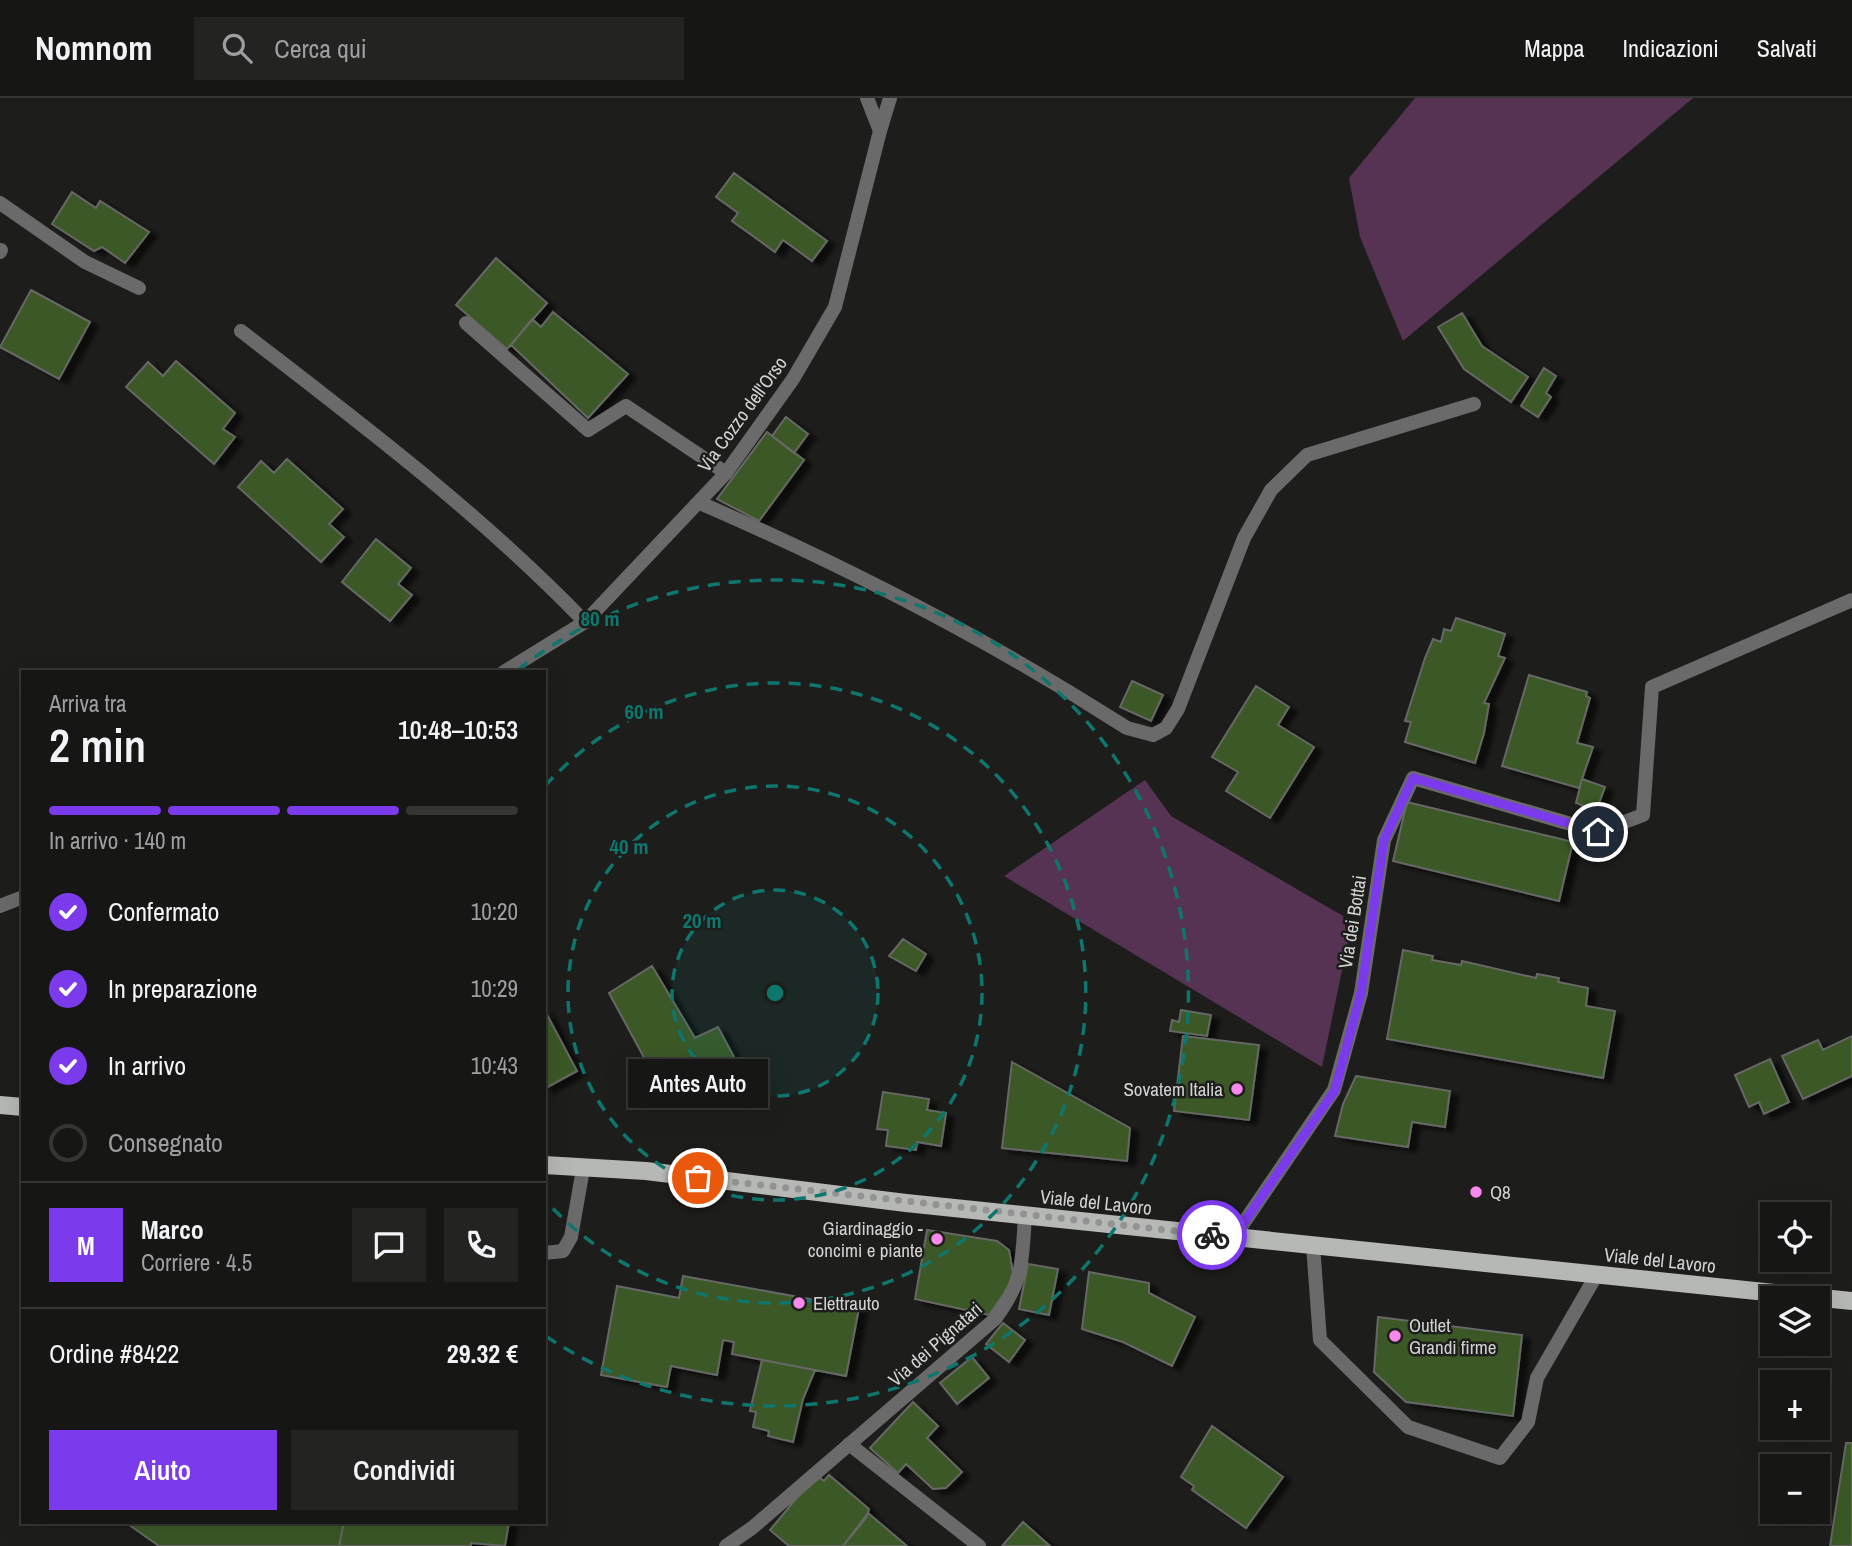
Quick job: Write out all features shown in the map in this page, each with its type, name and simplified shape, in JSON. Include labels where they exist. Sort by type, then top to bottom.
[{"type":"main road","points":[[0,1105],[21,1107]]},
{"type":"main road","name":"Viale del Lavoro","points":[[546,1165],[646,1171],[1025,1216],[1852,1301]]},
{"type":"street","points":[[867,98],[880,131]]},
{"type":"street","name":"Via Cozzo dell'Orso","points":[[506,670],[585,622],[726,473],[793,379],[835,307],[891,98]]},
{"type":"street","points":[[0,203],[85,262],[139,288]]},
{"type":"street","points":[[466,323],[588,430],[626,406],[726,473]]},
{"type":"street","points":[[241,331],[412,463],[534,569],[585,622]]},
{"type":"street","points":[[700,503],[779,537],[975,635],[1127,728],[1153,735],[1166,728],[1178,709],[1244,538],[1271,490],[1307,455],[1474,404]]},
{"type":"street","name":"Via dei Bottai","points":[[1234,1237],[1335,1090],[1361,993],[1384,840],[1413,778],[1598,832],[1643,816],[1652,687],[1852,600]]},
{"type":"street","points":[[0,906],[21,898]]},
{"type":"street","points":[[546,1253],[563,1251],[572,1237],[583,1168]]},
{"type":"street","name":"Via dei Pignatari","points":[[726,1546],[995,1319],[1014,1294],[1021,1271],[1025,1216]]},
{"type":"street","points":[[1313,1245],[1320,1340],[1408,1427],[1500,1458],[1528,1422],[1537,1378],[1597,1274]]},
{"type":"street","points":[[849,1444],[979,1546]]},
{"type":"shaded area","points":[[1415,98],[1693,98],[1403,341],[1360,237],[1349,178]]},
{"type":"shaded area","points":[[1145,780],[1171,816],[1343,916],[1348,941],[1322,1067],[1004,876]]},
{"type":"building","points":[[734,173],[827,241],[812,261],[783,240],[775,252],[732,221],[738,213],[716,197]]},
{"type":"building","points":[[72,192],[96,208],[100,201],[149,232],[125,263],[102,247],[94,251],[52,224]]},
{"type":"building","points":[[496,258],[547,303],[507,349],[456,305]]},
{"type":"building","points":[[31,290],[90,322],[59,379],[0,347]]},
{"type":"building","points":[[553,312],[628,374],[588,418],[511,345],[532,319],[541,327]]},
{"type":"building","points":[[1462,313],[1482,346],[1528,377],[1511,402],[1464,369],[1438,327]]},
{"type":"building","points":[[176,361],[235,413],[223,429],[235,437],[214,464],[126,387],[148,362],[163,376]]},
{"type":"building","points":[[1544,368],[1556,376],[1546,393],[1551,397],[1538,417],[1521,406]]},
{"type":"building","points":[[786,417],[808,434],[794,453],[772,436]]},
{"type":"building","points":[[767,432],[804,460],[759,521],[717,499]]},
{"type":"building","points":[[287,459],[343,509],[329,524],[344,537],[321,562],[238,487],[261,461],[274,473]]},
{"type":"building","points":[[376,539],[411,568],[398,584],[412,595],[390,621],[342,582]]},
{"type":"building","points":[[1456,618],[1505,634],[1498,656],[1505,658],[1484,703],[1489,704],[1475,763],[1405,742],[1411,722],[1405,721],[1425,658],[1433,639],[1441,642],[1444,629],[1451,631]]},
{"type":"building","points":[[1529,675],[1587,692],[1586,696],[1590,698],[1577,743],[1593,747],[1579,788],[1502,766]]},
{"type":"building","points":[[1132,681],[1163,695],[1151,721],[1120,707]]},
{"type":"building","points":[[1256,686],[1289,707],[1278,725],[1314,747],[1270,818],[1226,791],[1238,772],[1212,757]]},
{"type":"building","points":[[1582,779],[1605,787],[1596,811],[1576,803]]},
{"type":"building","points":[[1407,802],[1573,842],[1559,901],[1393,861]]},
{"type":"building","points":[[903,939],[926,954],[916,971],[889,956]]},
{"type":"building","points":[[1403,950],[1433,956],[1432,960],[1461,965],[1462,961],[1536,978],[1537,974],[1559,978],[1558,982],[1588,988],[1586,1006],[1615,1011],[1603,1078],[1387,1039]]},
{"type":"building","points":[[652,966],[695,1038],[718,1027],[757,1100],[666,1098],[609,993]]},
{"type":"building","points":[[1181,1010],[1211,1015],[1207,1036],[1170,1031],[1172,1020],[1179,1022]]},
{"type":"building","points":[[546,1013],[577,1071],[546,1088]]},
{"type":"building","points":[[1183,1036],[1259,1045],[1249,1120],[1174,1111]]},
{"type":"building","points":[[1852,1036],[1852,1076],[1803,1099],[1782,1056],[1818,1040],[1823,1050]]},
{"type":"building","points":[[1770,1059],[1789,1102],[1764,1114],[1759,1102],[1749,1107],[1735,1075]]},
{"type":"building","points":[[1012,1062],[1130,1128],[1127,1161],[1002,1148]]},
{"type":"building","points":[[1356,1076],[1450,1091],[1445,1127],[1412,1122],[1408,1147],[1335,1136],[1343,1104]]},
{"type":"building","points":[[883,1092],[929,1099],[927,1110],[946,1113],[941,1146],[917,1142],[916,1150],[886,1146],[888,1130],[877,1129]]},
{"type":"building","points":[[927,1230],[997,1241],[1009,1250],[1014,1279],[989,1315],[915,1299]]},
{"type":"building","points":[[1028,1264],[1058,1269],[1049,1315],[1019,1309]]},
{"type":"building","points":[[1089,1272],[1149,1283],[1149,1293],[1195,1317],[1172,1366],[1123,1342],[1082,1329]]},
{"type":"building","points":[[683,1276],[859,1308],[846,1376],[732,1354],[734,1342],[723,1340],[717,1375],[671,1366],[667,1387],[601,1375],[617,1286],[679,1298]]},
{"type":"building","points":[[1378,1317],[1522,1335],[1513,1416],[1406,1402],[1374,1372]]},
{"type":"building","points":[[1003,1323],[1025,1340],[1009,1362],[986,1344]]},
{"type":"building","points":[[972,1357],[989,1378],[957,1404],[940,1383]]},
{"type":"building","points":[[762,1360],[815,1370],[803,1399],[793,1442],[768,1436],[769,1431],[753,1427],[756,1412],[750,1411]]},
{"type":"building","points":[[913,1402],[938,1426],[927,1438],[962,1472],[946,1488],[933,1489],[906,1464],[898,1473],[870,1448]]},
{"type":"building","points":[[1212,1426],[1283,1477],[1246,1528],[1192,1490],[1194,1486],[1181,1477]]},
{"type":"building","points":[[1846,1443],[1852,1443],[1852,1546],[1830,1546]]},
{"type":"building","points":[[816,1475],[824,1481],[829,1475],[869,1509],[866,1518],[843,1546],[789,1546],[770,1530]]},
{"type":"building","points":[[868,1513],[907,1546],[843,1546]]},
{"type":"building","points":[[1023,1522],[1050,1546],[1002,1546]]},
{"type":"building","points":[[128,1524],[344,1524],[339,1546],[159,1546]]},
{"type":"building","points":[[344,1524],[509,1524],[505,1546],[471,1543],[471,1546],[339,1546]]},
{"type":"way so far","points":[[698,1178],[1212,1235]]},
{"type":"place","name":"Sovatem Italia","points":[[1237,1089]]},
{"type":"place","name":"Antes Auto","points":[[698,1178]]},
{"type":"place","name":"Q8","points":[[1476,1192]]},
{"type":"place","name":"Giardinaggio - concimi e piante","points":[[937,1239]]},
{"type":"place","name":"Elettrauto","points":[[799,1303]]},
{"type":"place","name":"Outlet Grandi firme","points":[[1395,1336]]},
{"type":"route","points":[[1212,1235],[1234,1237],[1335,1090],[1361,993],[1384,840],[1413,778],[1598,832]]}]
